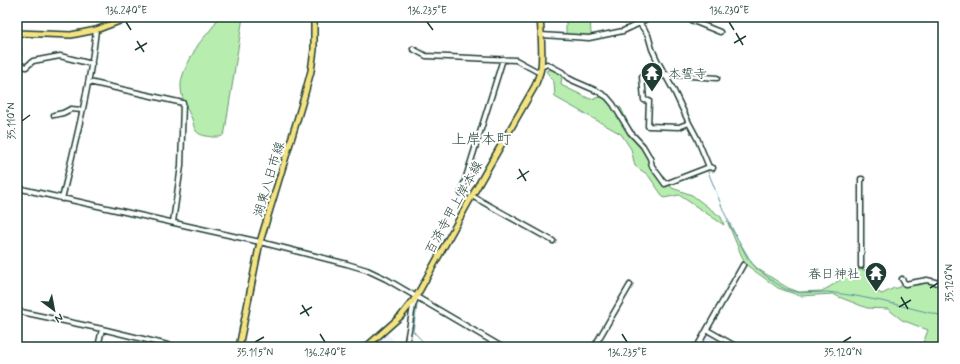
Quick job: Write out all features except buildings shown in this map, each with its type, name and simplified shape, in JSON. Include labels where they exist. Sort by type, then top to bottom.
[{"type":"main road","points":[[17,35],[71,35],[96,30],[130,17]]},
{"type":"main road","name":"湖東八日市線","points":[[238,347],[260,242],[311,71],[314,50],[314,17]]},
{"type":"main road","name":"百済寺甲上岸本線","points":[[366,347],[402,316],[416,297],[534,86],[541,67],[540,17]]},
{"type":"street","points":[[541,67],[547,64],[562,72],[568,78],[607,97],[630,132],[643,146],[650,158],[652,166],[665,184],[711,168],[666,75],[657,60],[648,35],[635,17]]},
{"type":"street","points":[[541,35],[589,38],[623,31],[649,17]]},
{"type":"street","points":[[683,17],[720,32]]},
{"type":"street","points":[[62,199],[89,82],[96,30]]},
{"type":"street","points":[[17,35],[20,64],[17,70]]},
{"type":"street","points":[[413,49],[426,56],[443,58],[516,60],[540,73]]},
{"type":"street","points":[[20,64],[26,67],[33,61],[60,56],[92,64]]},
{"type":"street","points":[[461,193],[503,59]]},
{"type":"street","points":[[689,123],[679,126],[648,126],[649,101],[644,100],[642,77],[666,75],[717,78]]},
{"type":"street","points":[[89,82],[183,103],[181,166],[173,222]]},
{"type":"street","points":[[54,115],[71,109],[82,110]]},
{"type":"street","points":[[861,266],[862,179]]},
{"type":"street","points":[[17,188],[219,232],[367,270],[386,279],[494,345],[502,347]]},
{"type":"street","points":[[472,196],[553,240]]},
{"type":"street","points":[[697,347],[744,265]]},
{"type":"street","points":[[902,279],[905,284],[927,280],[943,284]]},
{"type":"street","points":[[594,347],[630,285]]},
{"type":"street","points":[[406,347],[416,297]]},
{"type":"street","points":[[17,311],[102,329],[176,347]]},
{"type":"street","points":[[98,347],[102,329]]},
{"type":"street","points":[[707,330],[737,347]]},
{"type":"shaded area","points":[[386,332],[400,347],[370,347]]},
{"type":"shaded area","points":[[709,333],[733,347],[701,347]]},
{"type":"green space","points":[[218,17],[243,17],[225,131],[221,137],[213,137],[202,135],[196,131],[183,97],[181,84],[185,69],[193,53],[214,25]]},
{"type":"green space","points":[[566,17],[590,17],[591,34],[589,36],[566,35]]},
{"type":"green space","points":[[549,69],[560,73],[562,76],[561,85],[590,99],[602,97],[621,108],[635,135],[648,149],[656,168],[672,188],[692,195],[721,217],[724,225],[679,195],[664,198],[648,175],[635,166],[631,149],[621,134],[555,97],[554,82],[546,71]]},
{"type":"green space","points":[[727,221],[752,263],[758,269],[788,288],[799,292],[822,291],[858,269],[865,270],[871,274],[876,291],[882,294],[901,286],[928,281],[943,285],[943,342],[939,347],[922,346],[928,330],[902,320],[888,309],[867,308],[833,294],[800,296],[778,288],[745,264]]},
{"type":"waterway","points":[[632,17],[636,21]]},
{"type":"waterway","points":[[698,145],[706,166]]},
{"type":"waterway","points":[[707,169],[724,212],[748,259],[758,270],[785,289],[800,293],[828,292],[856,296],[943,316]]},
{"type":"waterway","points":[[417,306],[413,331],[428,347]]},
{"type":"place","name":"本誓寺","points":[[652,92]]},
{"type":"place","name":"春日神社","points":[[876,292]]},
{"type":"district","name":"上岸本町","points":[[481,139]]}]
